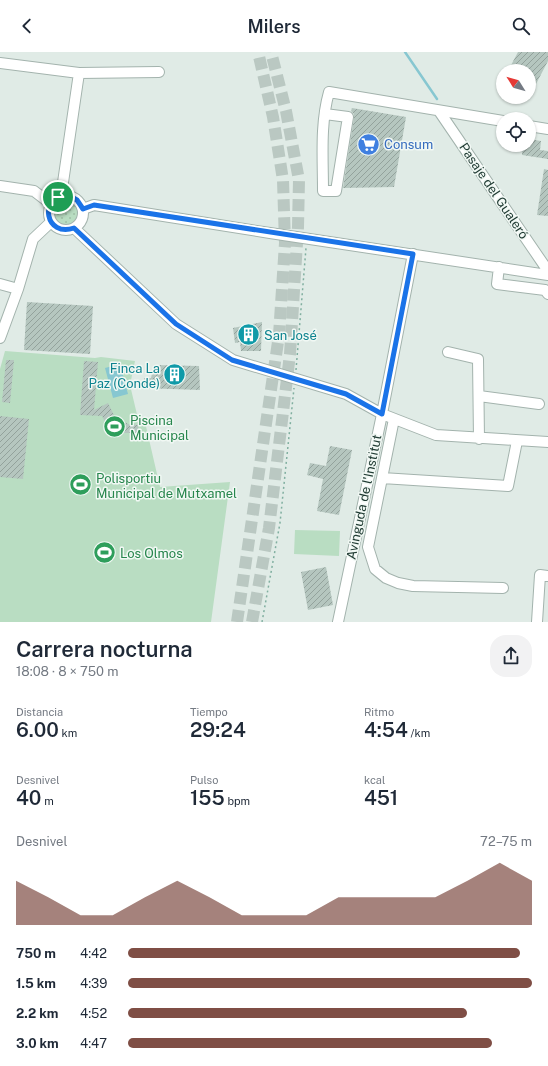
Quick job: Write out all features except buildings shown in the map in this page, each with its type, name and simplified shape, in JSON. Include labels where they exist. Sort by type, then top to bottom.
[{"type":"street","points":[[0,63],[79,73],[159,72]]},
{"type":"street","points":[[61,196],[79,73]]},
{"type":"street","points":[[325,114],[348,117],[336,191],[323,191],[323,122],[329,92],[496,120]]},
{"type":"street","name":"Pasaje del Gualeró","points":[[439,111],[548,271]]},
{"type":"street","points":[[536,127],[548,129]]},
{"type":"street","points":[[0,186],[34,191],[51,204]]},
{"type":"street","points":[[61,196],[73,197],[83,209],[81,220],[74,228],[69,230],[59,228],[51,222],[48,213],[54,200],[61,196]]},
{"type":"street","points":[[83,209],[94,205],[270,233],[548,274]]},
{"type":"street","points":[[0,338],[18,289],[33,239],[51,222]]},
{"type":"street","points":[[74,228],[176,324],[232,360],[346,394],[382,414],[436,435],[479,439],[548,442]]},
{"type":"street","name":"Avinguda de l'Institut","points":[[338,622],[382,414],[413,254]]},
{"type":"street","points":[[499,267],[497,284],[546,290],[548,294]]},
{"type":"street","points":[[0,284],[18,289]]},
{"type":"street","points":[[448,352],[478,359],[479,439]]},
{"type":"street","points":[[479,396],[539,404]]},
{"type":"street","points":[[394,419],[368,547],[375,569],[386,578],[398,583],[413,586],[503,588]]},
{"type":"street","points":[[382,478],[508,486],[517,441]]},
{"type":"street","points":[[537,622],[544,576]]},
{"type":"path","points":[[262,622],[280,523],[295,379],[307,238]]},
{"type":"green space","points":[[65,199],[75,202],[78,212],[75,222],[65,225],[55,222],[52,212],[55,202]]},
{"type":"green space","name":"Polisportiu Municipal de Mutxamel","points":[[5,351],[95,358],[101,357],[135,361],[130,385],[139,423],[145,422],[160,487],[230,482],[211,622],[0,622],[0,369]]},
{"type":"green space","points":[[295,530],[340,531],[339,556],[294,554]]},
{"type":"water","points":[[120,364],[128,394],[113,398],[105,368]]},
{"type":"waterway","points":[[405,52],[437,99]]},
{"type":"tunnel","points":[[237,622],[279,335],[285,243],[283,180],[273,117],[258,52]]},
{"type":"tunnel","points":[[252,622],[269,528],[290,354],[298,227],[299,180],[286,111],[271,52]]},
{"type":"place","name":"Consum","points":[[368,144]]},
{"type":"place","name":"San José","points":[[248,335]]},
{"type":"place","name":"Finca La Paz (Conde)","points":[[175,375]]},
{"type":"place","name":"Piscina Municipal","points":[[115,427]]},
{"type":"place","name":"Polisportiu Municipal de Mutxamel","points":[[80,485]]},
{"type":"place","name":"Los Olmos","points":[[104,553]]},
{"type":"route","points":[[68,195],[73,197],[81,204],[83,209],[94,205],[413,254],[382,414],[346,394],[232,360],[176,324],[74,228],[64,230],[54,226],[48,213],[51,204],[58,197],[68,195]]}]
